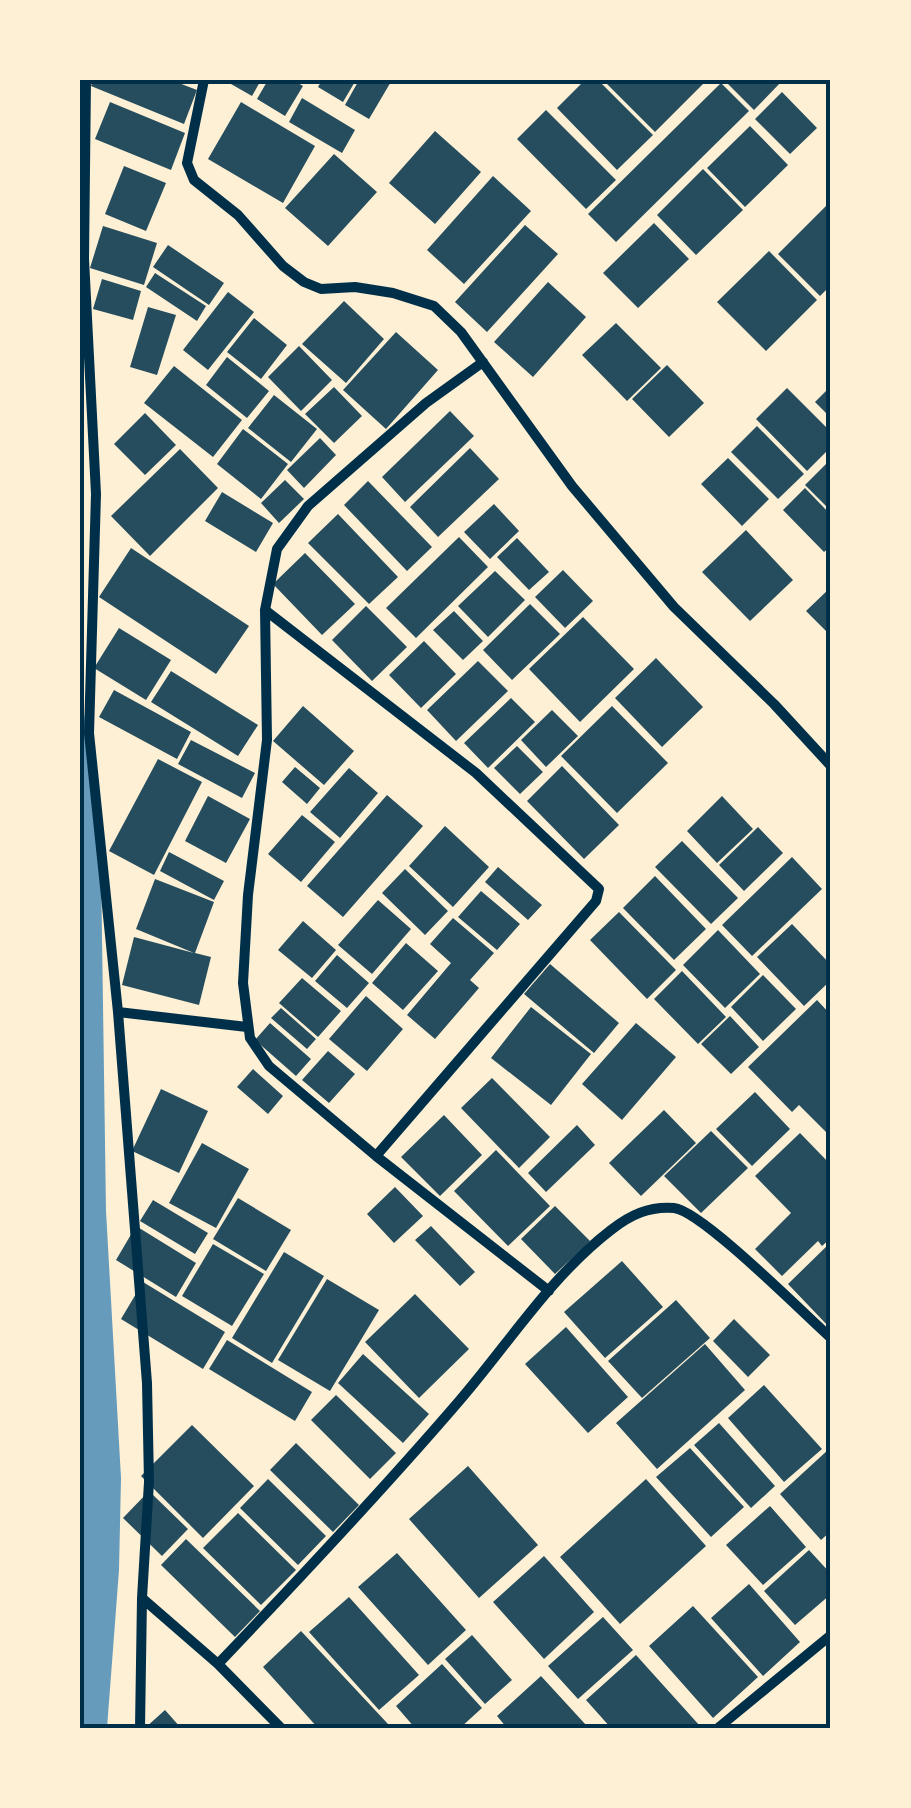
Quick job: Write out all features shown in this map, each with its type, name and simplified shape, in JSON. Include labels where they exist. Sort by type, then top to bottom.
[{"type":"street","points":[[86,80],[84,259],[96,494],[89,733],[118,1012],[147,1383],[149,1482],[140,1728]]},
{"type":"street","points":[[204,80],[187,163],[194,180],[238,215],[293,275],[321,289],[354,286],[393,292],[434,306],[461,332],[572,486],[674,607],[774,704],[831,766]]},
{"type":"street","points":[[483,362],[426,403],[308,506],[277,549],[264,610],[267,740],[248,895],[243,983],[247,1026],[255,1049],[269,1066],[376,1156],[549,1291]]},
{"type":"street","points":[[264,610],[476,772],[599,888],[596,901],[376,1156]]},
{"type":"street","points":[[118,1012],[247,1026]]},
{"type":"street","points":[[218,1664],[378,1496],[549,1291],[588,1250],[628,1218],[651,1208],[679,1208],[712,1231],[831,1338]]},
{"type":"street","points":[[142,1598],[218,1664],[281,1728]]},
{"type":"street","points":[[718,1728],[831,1635]]},
{"type":"water","points":[[80,686],[101,867],[106,1211],[121,1478],[119,1570],[107,1728],[80,1728]]},
{"type":"building","points":[[93,80],[171,80],[197,90],[184,124],[91,86]]},
{"type":"building","points":[[224,80],[261,80],[252,96]]},
{"type":"building","points":[[268,80],[293,80],[303,86],[285,116],[257,99]]},
{"type":"building","points":[[322,80],[356,80],[343,102],[318,87]]},
{"type":"building","points":[[359,80],[392,80],[369,119],[345,105]]},
{"type":"building","points":[[585,80],[598,80],[653,135],[617,170],[557,108]]},
{"type":"building","points":[[607,80],[703,80],[705,82],[655,132]]},
{"type":"building","points":[[724,80],[783,80],[754,110]]},
{"type":"building","points":[[721,83],[749,111],[616,242],[588,214]]},
{"type":"building","points":[[782,92],[817,128],[790,154],[755,119]]},
{"type":"building","points":[[302,98],[355,130],[342,153],[289,122]]},
{"type":"building","points":[[110,102],[185,133],[171,170],[95,139]]},
{"type":"building","points":[[241,102],[315,146],[283,203],[208,159]]},
{"type":"building","points":[[546,110],[616,180],[586,209],[517,139]]},
{"type":"building","points":[[750,126],[788,165],[745,207],[707,168]]},
{"type":"building","points":[[435,131],[481,172],[435,224],[389,183]]},
{"type":"building","points":[[334,154],[377,192],[328,246],[285,208]]},
{"type":"building","points":[[124,166],[166,183],[146,231],[105,214]]},
{"type":"building","points":[[703,169],[743,210],[696,255],[657,215]]},
{"type":"building","points":[[493,176],[531,211],[464,284],[427,250]]},
{"type":"building","points":[[831,201],[831,285],[820,296],[778,254]]},
{"type":"building","points":[[654,223],[689,259],[638,308],[603,273]]},
{"type":"building","points":[[525,225],[558,254],[487,332],[455,302]]},
{"type":"building","points":[[103,226],[157,243],[144,285],[90,268]]},
{"type":"building","points":[[168,245],[224,283],[209,305],[153,267]]},
{"type":"building","points":[[769,251],[817,300],[766,351],[717,302]]},
{"type":"building","points":[[155,273],[206,306],[197,321],[146,287]]},
{"type":"building","points":[[102,279],[141,291],[133,320],[93,309]]},
{"type":"building","points":[[548,282],[586,317],[533,377],[494,342]]},
{"type":"building","points":[[228,292],[254,312],[208,370],[183,350]]},
{"type":"building","points":[[344,301],[384,339],[346,383],[302,344]]},
{"type":"building","points":[[148,307],[176,315],[157,375],[130,367]]},
{"type":"building","points":[[254,318],[287,345],[261,379],[227,352]]},
{"type":"building","points":[[616,323],[661,368],[627,401],[582,355]]},
{"type":"building","points":[[396,332],[438,370],[386,429],[343,390]]},
{"type":"building","points":[[299,346],[332,380],[301,411],[268,377]]},
{"type":"building","points":[[227,357],[269,391],[247,418],[206,385]]},
{"type":"building","points":[[667,365],[704,403],[669,437],[632,399]]},
{"type":"building","points":[[174,366],[242,420],[213,457],[144,403]]},
{"type":"building","points":[[831,386],[831,418],[815,402]]},
{"type":"building","points":[[334,387],[362,416],[334,443],[305,414]]},
{"type":"building","points":[[787,388],[831,432],[831,447],[807,471],[756,419]]},
{"type":"building","points":[[274,395],[317,429],[291,462],[248,428]]},
{"type":"building","points":[[450,411],[474,436],[405,502],[382,477]]},
{"type":"building","points":[[145,413],[176,445],[145,475],[114,444]]},
{"type":"building","points":[[757,426],[804,474],[778,499],[731,452]]},
{"type":"building","points":[[243,429],[288,464],[261,499],[217,464]]},
{"type":"building","points":[[320,438],[336,455],[304,488],[287,470]]},
{"type":"building","points":[[470,448],[499,479],[438,537],[410,507]]},
{"type":"building","points":[[180,449],[218,488],[150,556],[111,516]]},
{"type":"building","points":[[728,458],[769,499],[742,526],[701,484]]},
{"type":"building","points":[[831,459],[831,511],[805,485]]},
{"type":"building","points":[[285,480],[304,499],[279,523],[261,503]]},
{"type":"building","points":[[368,481],[432,547],[407,571],[344,505]]},
{"type":"building","points":[[805,488],[831,515],[831,546],[824,552],[783,510]]},
{"type":"building","points":[[222,492],[273,523],[256,552],[205,521]]},
{"type":"building","points":[[494,504],[519,531],[490,559],[464,532]]},
{"type":"building","points":[[338,514],[398,577],[369,604],[308,543]]},
{"type":"building","points":[[746,530],[793,580],[750,621],[702,572]]},
{"type":"building","points":[[459,537],[488,567],[416,638],[386,608]]},
{"type":"building","points":[[517,538],[549,572],[529,590],[497,557]]},
{"type":"building","points":[[131,548],[249,626],[216,674],[99,597]]},
{"type":"building","points":[[305,553],[355,604],[322,635],[273,584]]},
{"type":"building","points":[[563,570],[593,601],[565,628],[535,597]]},
{"type":"building","points":[[495,571],[525,600],[488,637],[458,606]]},
{"type":"building","points":[[831,587],[831,636],[806,611]]},
{"type":"building","points":[[530,604],[560,634],[512,680],[483,650]]},
{"type":"building","points":[[366,606],[407,647],[372,681],[332,640]]},
{"type":"building","points":[[454,611],[483,641],[463,660],[433,630]]},
{"type":"building","points":[[583,617],[634,669],[580,722],[529,669]]},
{"type":"building","points":[[119,628],[171,660],[146,700],[94,668]]},
{"type":"building","points":[[424,641],[456,674],[421,708],[389,675]]},
{"type":"building","points":[[656,658],[703,707],[662,747],[615,698]]},
{"type":"building","points":[[478,661],[508,691],[456,741],[427,710]]},
{"type":"building","points":[[171,671],[258,725],[238,756],[151,702]]},
{"type":"building","points":[[114,690],[191,732],[177,759],[99,717]]},
{"type":"building","points":[[511,698],[535,722],[488,768],[464,743]]},
{"type":"building","points":[[303,706],[354,751],[324,785],[273,741]]},
{"type":"building","points":[[612,706],[668,763],[617,813],[561,756]]},
{"type":"building","points":[[552,710],[578,736],[546,767],[521,740]]},
{"type":"building","points":[[191,740],[255,773],[242,798],[178,764]]},
{"type":"building","points":[[517,746],[543,772],[520,794],[494,768]]},
{"type":"building","points":[[158,759],[202,782],[154,875],[109,851]]},
{"type":"building","points":[[562,766],[619,825],[584,859],[527,801]]},
{"type":"building","points":[[295,767],[320,788],[307,804],[282,782]]},
{"type":"building","points":[[349,768],[378,793],[340,838],[310,812]]},
{"type":"building","points":[[387,795],[423,826],[343,917],[307,886]]},
{"type":"building","points":[[208,796],[250,819],[226,863],[185,841]]},
{"type":"building","points":[[722,796],[753,829],[717,863],[687,831]]},
{"type":"building","points":[[302,815],[335,842],[301,882],[268,854]]},
{"type":"building","points":[[445,826],[489,867],[453,907],[409,866]]},
{"type":"building","points":[[758,827],[783,853],[744,891],[719,865]]},
{"type":"building","points":[[682,841],[738,898],[711,924],[655,867]]},
{"type":"building","points":[[169,852],[224,881],[214,900],[160,871]]},
{"type":"building","points":[[792,857],[822,889],[752,956],[722,925]]},
{"type":"building","points":[[498,867],[542,905],[528,920],[485,882]]},
{"type":"building","points":[[405,869],[448,911],[425,935],[382,893]]},
{"type":"building","points":[[655,876],[706,929],[674,960],[623,908]]},
{"type":"building","points":[[155,879],[214,902],[195,953],[211,957],[199,1005],[122,985],[134,937],[194,953],[136,929]]},
{"type":"building","points":[[481,891],[520,924],[497,950],[458,917]]},
{"type":"building","points":[[378,900],[411,929],[372,974],[338,945]]},
{"type":"building","points":[[619,912],[676,970],[647,999],[590,940]]},
{"type":"building","points":[[453,918],[494,953],[470,980],[479,988],[435,1039],[407,1015],[451,963],[430,944]]},
{"type":"building","points":[[303,921],[336,950],[312,978],[278,950]]},
{"type":"building","points":[[792,924],[831,965],[831,980],[804,1006],[757,957]]},
{"type":"building","points":[[718,930],[760,974],[725,1008],[683,965]]},
{"type":"building","points":[[406,943],[438,971],[403,1010],[372,983]]},
{"type":"building","points":[[337,955],[369,983],[347,1008],[315,981]]},
{"type":"building","points":[[550,964],[619,1023],[594,1053],[524,994]]},
{"type":"building","points":[[682,971],[726,1017],[698,1044],[654,999]]},
{"type":"building","points":[[763,975],[796,1009],[763,1041],[731,1007]]},
{"type":"building","points":[[302,978],[341,1011],[318,1037],[279,1003]]},
{"type":"building","points":[[366,996],[403,1029],[367,1071],[329,1039]]},
{"type":"building","points":[[817,1000],[831,1015],[831,1137],[799,1105],[792,1112],[748,1067]]},
{"type":"building","points":[[531,1007],[591,1054],[551,1105],[491,1058]]},
{"type":"building","points":[[281,1008],[316,1039],[307,1049],[271,1018]]},
{"type":"building","points":[[730,1016],[759,1047],[731,1074],[701,1044]]},
{"type":"building","points":[[270,1023],[311,1059],[296,1076],[255,1040]]},
{"type":"building","points":[[636,1023],[676,1057],[622,1120],[582,1084]]},
{"type":"building","points":[[328,1051],[355,1074],[329,1103],[302,1080]]},
{"type":"building","points":[[253,1069],[283,1096],[268,1114],[237,1087]]},
{"type":"building","points":[[492,1078],[550,1137],[519,1168],[461,1108]]},
{"type":"building","points":[[161,1089],[208,1111],[179,1173],[132,1151]]},
{"type":"building","points":[[755,1092],[790,1129],[752,1166],[716,1129]]},
{"type":"building","points":[[664,1110],[696,1143],[641,1196],[609,1163]]},
{"type":"building","points":[[444,1115],[482,1155],[440,1196],[401,1157]]},
{"type":"building","points":[[577,1125],[595,1145],[546,1192],[528,1173]]},
{"type":"building","points":[[711,1131],[748,1168],[701,1213],[664,1176]]},
{"type":"building","points":[[800,1133],[831,1165],[831,1238],[822,1246],[818,1241],[782,1276],[755,1249],[791,1213],[755,1176]]},
{"type":"building","points":[[202,1143],[249,1169],[216,1228],[169,1203]]},
{"type":"building","points":[[496,1150],[550,1206],[508,1246],[454,1191]]},
{"type":"building","points":[[395,1187],[423,1216],[394,1243],[367,1214]]},
{"type":"building","points":[[238,1198],[291,1230],[266,1271],[213,1239]]},
{"type":"building","points":[[153,1200],[208,1233],[195,1254],[140,1221]]},
{"type":"building","points":[[555,1206],[590,1241],[555,1274],[521,1239]]},
{"type":"building","points":[[136,1226],[196,1263],[176,1297],[116,1260]]},
{"type":"building","points":[[431,1226],[475,1272],[460,1286],[415,1240]]},
{"type":"building","points":[[831,1242],[831,1329],[788,1284]]},
{"type":"building","points":[[213,1244],[264,1274],[232,1326],[182,1296]]},
{"type":"building","points":[[284,1252],[324,1276],[272,1363],[232,1338]]},
{"type":"building","points":[[622,1261],[663,1307],[605,1358],[564,1312]]},
{"type":"building","points":[[327,1279],[379,1310],[330,1391],[278,1360]]},
{"type":"building","points":[[143,1282],[225,1332],[203,1369],[121,1319]]},
{"type":"building","points":[[415,1294],[469,1349],[419,1398],[365,1342]]},
{"type":"building","points":[[676,1300],[710,1338],[642,1398],[608,1361]]},
{"type":"building","points":[[734,1319],[770,1355],[748,1377],[713,1341]]},
{"type":"building","points":[[566,1327],[628,1397],[588,1433],[525,1364]]},
{"type":"building","points":[[227,1340],[312,1392],[295,1421],[209,1369]]},
{"type":"building","points":[[705,1344],[745,1390],[657,1469],[616,1423]]},
{"type":"building","points":[[363,1354],[429,1414],[403,1443],[338,1383]]},
{"type":"building","points":[[764,1385],[822,1449],[784,1482],[728,1418]]},
{"type":"building","points":[[336,1395],[396,1453],[370,1479],[311,1420]]},
{"type":"building","points":[[719,1423],[775,1486],[751,1508],[694,1445]]},
{"type":"building","points":[[192,1425],[254,1486],[203,1538],[141,1476]]},
{"type":"building","points":[[296,1443],[359,1505],[333,1532],[270,1470]]},
{"type":"building","points":[[690,1448],[744,1507],[711,1537],[656,1477]]},
{"type":"building","points":[[829,1449],[831,1531],[821,1540],[780,1494]]},
{"type":"building","points":[[468,1466],[538,1545],[479,1598],[409,1519]]},
{"type":"building","points":[[268,1479],[326,1536],[298,1565],[240,1508]]},
{"type":"building","points":[[646,1479],[706,1546],[620,1624],[560,1557]]},
{"type":"building","points":[[149,1491],[188,1529],[162,1556],[123,1518]]},
{"type":"building","points":[[770,1506],[806,1547],[763,1585],[726,1545]]},
{"type":"building","points":[[238,1513],[296,1570],[261,1605],[203,1548]]},
{"type":"building","points":[[186,1539],[260,1611],[235,1637],[161,1565]]},
{"type":"building","points":[[809,1550],[831,1574],[831,1594],[795,1625],[764,1591]]},
{"type":"building","points":[[397,1553],[466,1630],[428,1665],[358,1587]]},
{"type":"building","points":[[544,1556],[594,1612],[544,1659],[493,1602]]},
{"type":"building","points":[[749,1584],[800,1642],[763,1676],[711,1618]]},
{"type":"building","points":[[349,1597],[419,1675],[379,1710],[309,1632]]},
{"type":"building","points":[[693,1606],[758,1677],[713,1718],[649,1646]]},
{"type":"building","points":[[603,1617],[633,1650],[578,1699],[548,1666]]},
{"type":"building","points":[[301,1631],[388,1724],[384,1728],[318,1728],[263,1667]]},
{"type":"building","points":[[472,1635],[512,1680],[485,1704],[445,1659]]},
{"type":"building","points":[[636,1655],[698,1728],[611,1728],[586,1700]]},
{"type":"building","points":[[442,1664],[482,1708],[460,1728],[415,1728],[396,1706]]},
{"type":"building","points":[[541,1676],[586,1725],[583,1728],[507,1728],[497,1716]]},
{"type":"building","points":[[165,1710],[181,1728],[145,1728]]}]
